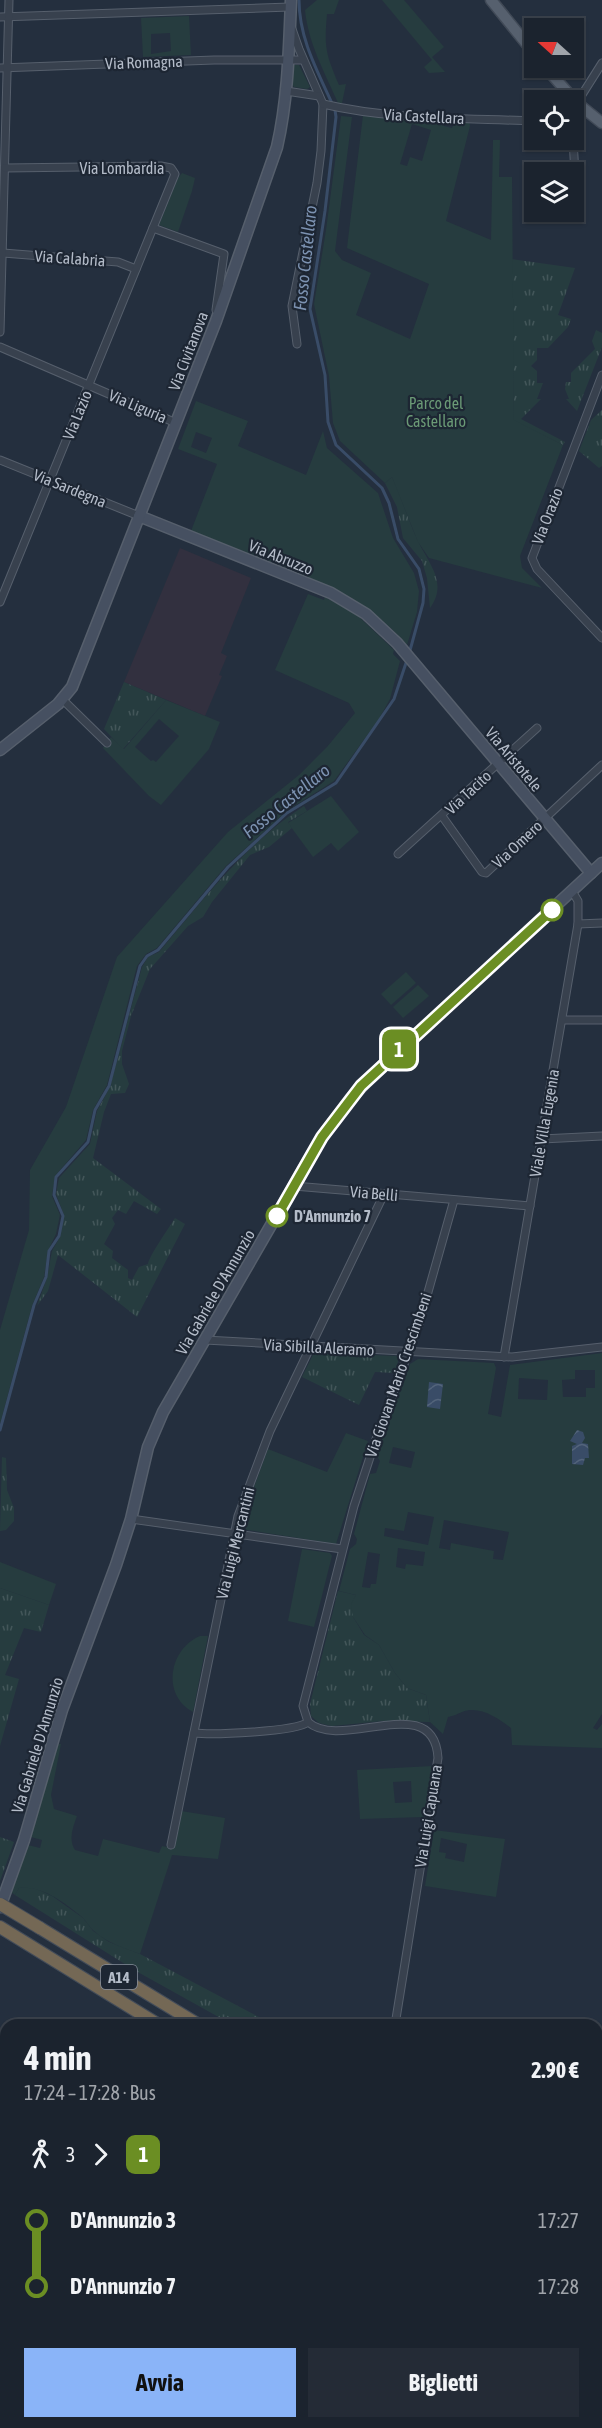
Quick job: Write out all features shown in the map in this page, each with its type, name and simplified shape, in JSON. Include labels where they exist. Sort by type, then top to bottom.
[{"type":"highway","name":"A14","points":[[0,1906],[189,2019]]},
{"type":"highway","name":"A14","points":[[0,1927],[149,2019]]},
{"type":"main road","points":[[491,0],[524,40]]},
{"type":"main road","points":[[554,78],[563,90]]},
{"type":"main road","points":[[584,112],[602,123]]},
{"type":"street","points":[[0,332],[5,168],[4,68],[9,0]]},
{"type":"street","points":[[0,17],[290,3]]},
{"type":"street","name":"Via Civitanova","points":[[0,750],[62,699],[74,682],[216,321],[223,290],[277,147],[286,91],[288,59],[294,48],[290,3]]},
{"type":"street","points":[[294,48],[303,60],[324,105],[317,183],[292,306],[297,344]]},
{"type":"street","points":[[288,59],[303,60]]},
{"type":"street","name":"Via Romagna","points":[[4,68],[288,59]]},
{"type":"street","points":[[584,92],[602,63]]},
{"type":"street","points":[[286,91],[319,96]]},
{"type":"street","name":"Via Castellara","points":[[324,105],[387,114],[524,121]]},
{"type":"street","name":"Via Lombardia","points":[[5,168],[160,166],[171,168],[174,176],[153,228]]},
{"type":"street","points":[[153,228],[222,252],[225,260],[223,290]]},
{"type":"street","name":"Via Lazio","points":[[0,602],[153,228]]},
{"type":"street","name":"Via Calabria","points":[[3,253],[118,262],[136,269]]},
{"type":"street","name":"Via Liguria","points":[[0,347],[176,423]]},
{"type":"street","name":"Via Orazio","points":[[602,375],[532,558],[537,569],[602,638]]},
{"type":"street","name":"Via Sardegna","points":[[0,460],[139,516]]},
{"type":"street","name":"Via Abruzzo","points":[[139,516],[337,596],[366,614],[414,664]]},
{"type":"street","name":"Via Aristotele","points":[[414,664],[591,873]]},
{"type":"street","points":[[62,699],[107,742]]},
{"type":"street","name":"Via Tacito","points":[[398,854],[537,728]]},
{"type":"street","name":"Via Omero","points":[[442,816],[485,873],[602,765]]},
{"type":"street","name":"Via Gabriele D'Annunzio","points":[[0,1906],[24,1840],[62,1710],[131,1519],[148,1446],[158,1423],[205,1340],[332,1123],[361,1086],[602,863]]},
{"type":"street","name":"Viale Villa Eugenia","points":[[504,1357],[578,924],[578,901],[572,891]]},
{"type":"street","points":[[578,924],[602,923]]},
{"type":"street","points":[[562,1020],[602,1020]]},
{"type":"street","points":[[542,1139],[602,1136]]},
{"type":"street","name":"Via Belli","points":[[294,1186],[530,1206]]},
{"type":"street","name":"Via Luigi Mercantini","points":[[171,1845],[234,1533],[266,1441],[384,1194]]},
{"type":"street","name":"Via Giovan Mario Crescimbeni","points":[[342,1549],[367,1463],[419,1323],[454,1200]]},
{"type":"street","name":"Via Sibilla Aleramo","points":[[205,1340],[504,1357],[602,1347]]},
{"type":"street","points":[[131,1519],[342,1549],[303,1698],[303,1713],[308,1722],[303,1726],[278,1730],[194,1733]]},
{"type":"street","name":"Via Luigi Capuana","points":[[308,1722],[316,1728],[328,1730],[411,1724],[430,1732],[436,1742],[438,1758],[396,2019]]},
{"type":"shaded area","points":[[180,548],[251,578],[221,653],[227,656],[219,675],[222,676],[205,716],[124,682]]},
{"type":"green space","points":[[317,0],[339,0],[334,14],[327,14],[326,35],[327,51],[339,85],[346,84],[342,103],[338,103],[318,58],[307,22],[305,10]]},
{"type":"green space","points":[[382,0],[404,0],[444,47],[432,57],[445,72],[429,73],[424,67],[432,60]]},
{"type":"green space","points":[[189,16],[191,55],[143,57],[141,18]],"holes":[[[170,33],[171,51],[151,54],[151,34]]]},
{"type":"green space","points":[[293,65],[299,65],[310,87],[307,89],[294,87],[292,84]]},
{"type":"green space","name":"Parco del Castellaro","points":[[363,115],[446,120],[444,126],[452,128],[455,121],[469,121],[470,126],[446,221],[491,240],[493,140],[500,140],[499,177],[512,177],[514,420],[563,445],[520,556],[522,568],[542,588],[429,558],[418,542],[392,477],[385,483],[340,441],[333,423],[329,376],[314,304],[341,116],[352,117],[335,251],[342,260],[371,273],[356,315],[410,339],[429,284],[347,248]],"holes":[[[412,124],[431,130],[422,161],[410,157],[407,166],[400,164]]]},
{"type":"green space","points":[[182,173],[195,178],[178,232],[159,225]]},
{"type":"green space","points":[[511,259],[575,268],[558,315],[571,319],[568,327],[548,348],[537,348],[537,360],[531,366],[537,371],[537,383],[543,383],[537,399],[541,399],[521,419],[565,442],[563,445],[514,421]]},
{"type":"green space","points":[[596,330],[602,333],[602,347],[577,411],[566,399],[569,399],[565,389],[566,382],[571,382],[571,373],[595,349],[592,341]]},
{"type":"green space","points":[[196,401],[248,421],[238,446],[306,475],[323,431],[327,448],[378,493],[393,538],[414,573],[419,591],[417,612],[407,645],[386,624],[336,591],[279,565],[191,531],[217,464],[178,449]],"holes":[[[196,432],[212,438],[206,453],[191,447]]]},
{"type":"green space","points":[[602,410],[602,466],[599,468],[579,451],[591,420]]},
{"type":"green space","points":[[392,477],[437,581],[435,599],[430,608],[427,578],[422,561],[403,538],[397,507],[385,483]]},
{"type":"green space","points":[[308,594],[324,600],[325,597],[355,613],[394,650],[393,654],[400,661],[390,699],[379,719],[334,781],[288,810],[226,866],[157,948],[146,954],[137,966],[107,1085],[93,1110],[86,1140],[55,1176],[52,1196],[60,1215],[56,1234],[48,1251],[44,1277],[32,1306],[0,1424],[0,1330],[29,1230],[30,1170],[66,1107],[117,957],[228,832],[299,775],[327,747],[355,713],[349,703],[275,670]]},
{"type":"green space","points":[[124,682],[166,700],[123,749],[104,729]]},
{"type":"green space","points":[[166,700],[220,722],[209,749],[161,805],[149,796],[103,748],[111,737],[124,749]],"holes":[[[159,719],[179,736],[156,762],[151,761],[135,747]]]},
{"type":"green space","points":[[331,796],[359,832],[338,851],[331,843],[313,857],[288,823]]},
{"type":"green space","points":[[304,806],[307,811],[288,822],[292,828],[269,847],[250,855],[212,902],[203,917],[188,926],[150,969],[131,1016],[122,1051],[122,1064],[129,1084],[125,1093],[111,1094],[104,1112],[93,1158],[161,1209],[157,1214],[134,1201],[126,1214],[118,1210],[112,1218],[115,1224],[104,1244],[113,1251],[112,1258],[128,1270],[128,1278],[132,1280],[139,1267],[148,1264],[175,1218],[185,1224],[137,1317],[58,1255],[48,1291],[37,1306],[47,1278],[52,1251],[60,1237],[64,1215],[56,1194],[59,1178],[90,1144],[97,1111],[110,1087],[142,967],[148,957],[159,952],[244,855],[263,837]]},
{"type":"green space","points":[[406,972],[416,983],[391,1005],[381,994]]},
{"type":"green space","points":[[418,985],[429,996],[403,1018],[393,1007]]},
{"type":"green space","points":[[314,1353],[397,1356],[399,1359],[394,1373],[375,1372],[359,1405],[302,1377]]},
{"type":"green space","points":[[602,1353],[602,1714],[593,1728],[597,1730],[602,1724],[602,1748],[512,1745],[511,1728],[482,1711],[475,1710],[448,1717],[443,1734],[430,1722],[426,1695],[407,1688],[395,1673],[379,1645],[365,1635],[353,1617],[351,1604],[356,1595],[339,1591],[350,1549],[356,1544],[357,1539],[354,1534],[370,1474],[376,1473],[380,1461],[376,1455],[410,1364],[418,1359],[494,1363],[496,1368],[488,1414],[501,1417],[510,1365]],"holes":[[[575,1370],[595,1370],[595,1388],[586,1388],[586,1397],[563,1397],[562,1380],[575,1379]],[[519,1378],[548,1380],[547,1400],[518,1399]],[[393,1447],[415,1452],[411,1468],[389,1463]],[[408,1512],[434,1517],[428,1545],[384,1536],[385,1528],[404,1531]],[[444,1520],[509,1532],[503,1560],[493,1559],[494,1551],[451,1543],[450,1550],[439,1548]],[[398,1548],[425,1552],[423,1566],[406,1564],[405,1569],[396,1567]],[[368,1552],[380,1554],[376,1584],[371,1584],[370,1588],[362,1587]]]},
{"type":"green space","points":[[346,1433],[368,1441],[336,1544],[241,1529],[243,1517],[268,1449],[327,1472]]},
{"type":"green space","points":[[2,1457],[6,1458],[7,1490],[14,1508],[14,1521],[6,1530],[0,1531]]},
{"type":"green space","points":[[302,1549],[330,1553],[332,1556],[314,1627],[288,1621]]},
{"type":"green space","points":[[0,1562],[56,1584],[49,1605],[0,1588]]},
{"type":"green space","points":[[0,1588],[49,1605],[41,1632],[24,1628],[5,1675],[19,1679],[0,1746]]},
{"type":"green space","points":[[338,1591],[356,1595],[353,1617],[364,1635],[379,1645],[395,1673],[407,1688],[426,1695],[430,1722],[383,1721],[332,1726],[319,1723],[311,1716],[310,1704]]},
{"type":"green space","points":[[200,1636],[208,1636],[193,1712],[176,1695],[173,1672],[181,1651],[189,1642]]},
{"type":"green space","points":[[57,1744],[61,1744],[51,1795],[54,1809],[77,1816],[72,1837],[75,1850],[98,1856],[103,1839],[159,1853],[162,1846],[173,1848],[181,1811],[225,1818],[218,1859],[172,1855],[140,1954],[104,1939],[82,1917],[45,1892],[19,1888],[15,1895],[11,1892],[28,1845],[40,1848],[42,1840],[31,1837]]},
{"type":"green space","points":[[432,1766],[424,1817],[360,1819],[357,1770]],"holes":[[[411,1781],[412,1802],[395,1803],[393,1782]]]},
{"type":"green space","points":[[434,1830],[505,1839],[496,1897],[425,1886]],"holes":[[[441,1838],[467,1844],[464,1862],[445,1858],[446,1853],[439,1852]]]},
{"type":"green space","points":[[0,1837],[14,1842],[0,1881]]},
{"type":"green space","points":[[19,1888],[37,1889],[52,1896],[83,1918],[93,1931],[109,1942],[140,1954],[263,2019],[222,2019],[136,1971],[15,1895]]},
{"type":"water","points":[[429,1382],[443,1384],[440,1409],[427,1407]]},
{"type":"water","points":[[577,1430],[583,1432],[585,1438],[582,1443],[588,1444],[589,1458],[585,1458],[583,1465],[572,1464],[572,1446],[577,1444],[570,1441]]},
{"type":"waterway","name":"Fosso Castellaro","points":[[299,0],[306,43],[336,117],[310,309],[325,375],[328,422],[336,445],[382,488],[389,503],[398,539],[419,569],[424,589],[423,603],[409,654]]},
{"type":"waterway","name":"Fosso Castellaro","points":[[0,1430],[34,1305],[46,1277],[49,1251],[59,1236],[63,1216],[54,1195],[56,1177],[88,1142],[95,1110],[109,1086],[140,966],[147,956],[158,950],[228,867],[287,813],[336,783],[394,699],[407,660]]},
{"type":"bus line","name":"1","points":[[277,1216],[322,1137],[361,1086],[552,910]]},
{"type":"place","name":"D'Annunzio 7","points":[[277,1216]]}]
